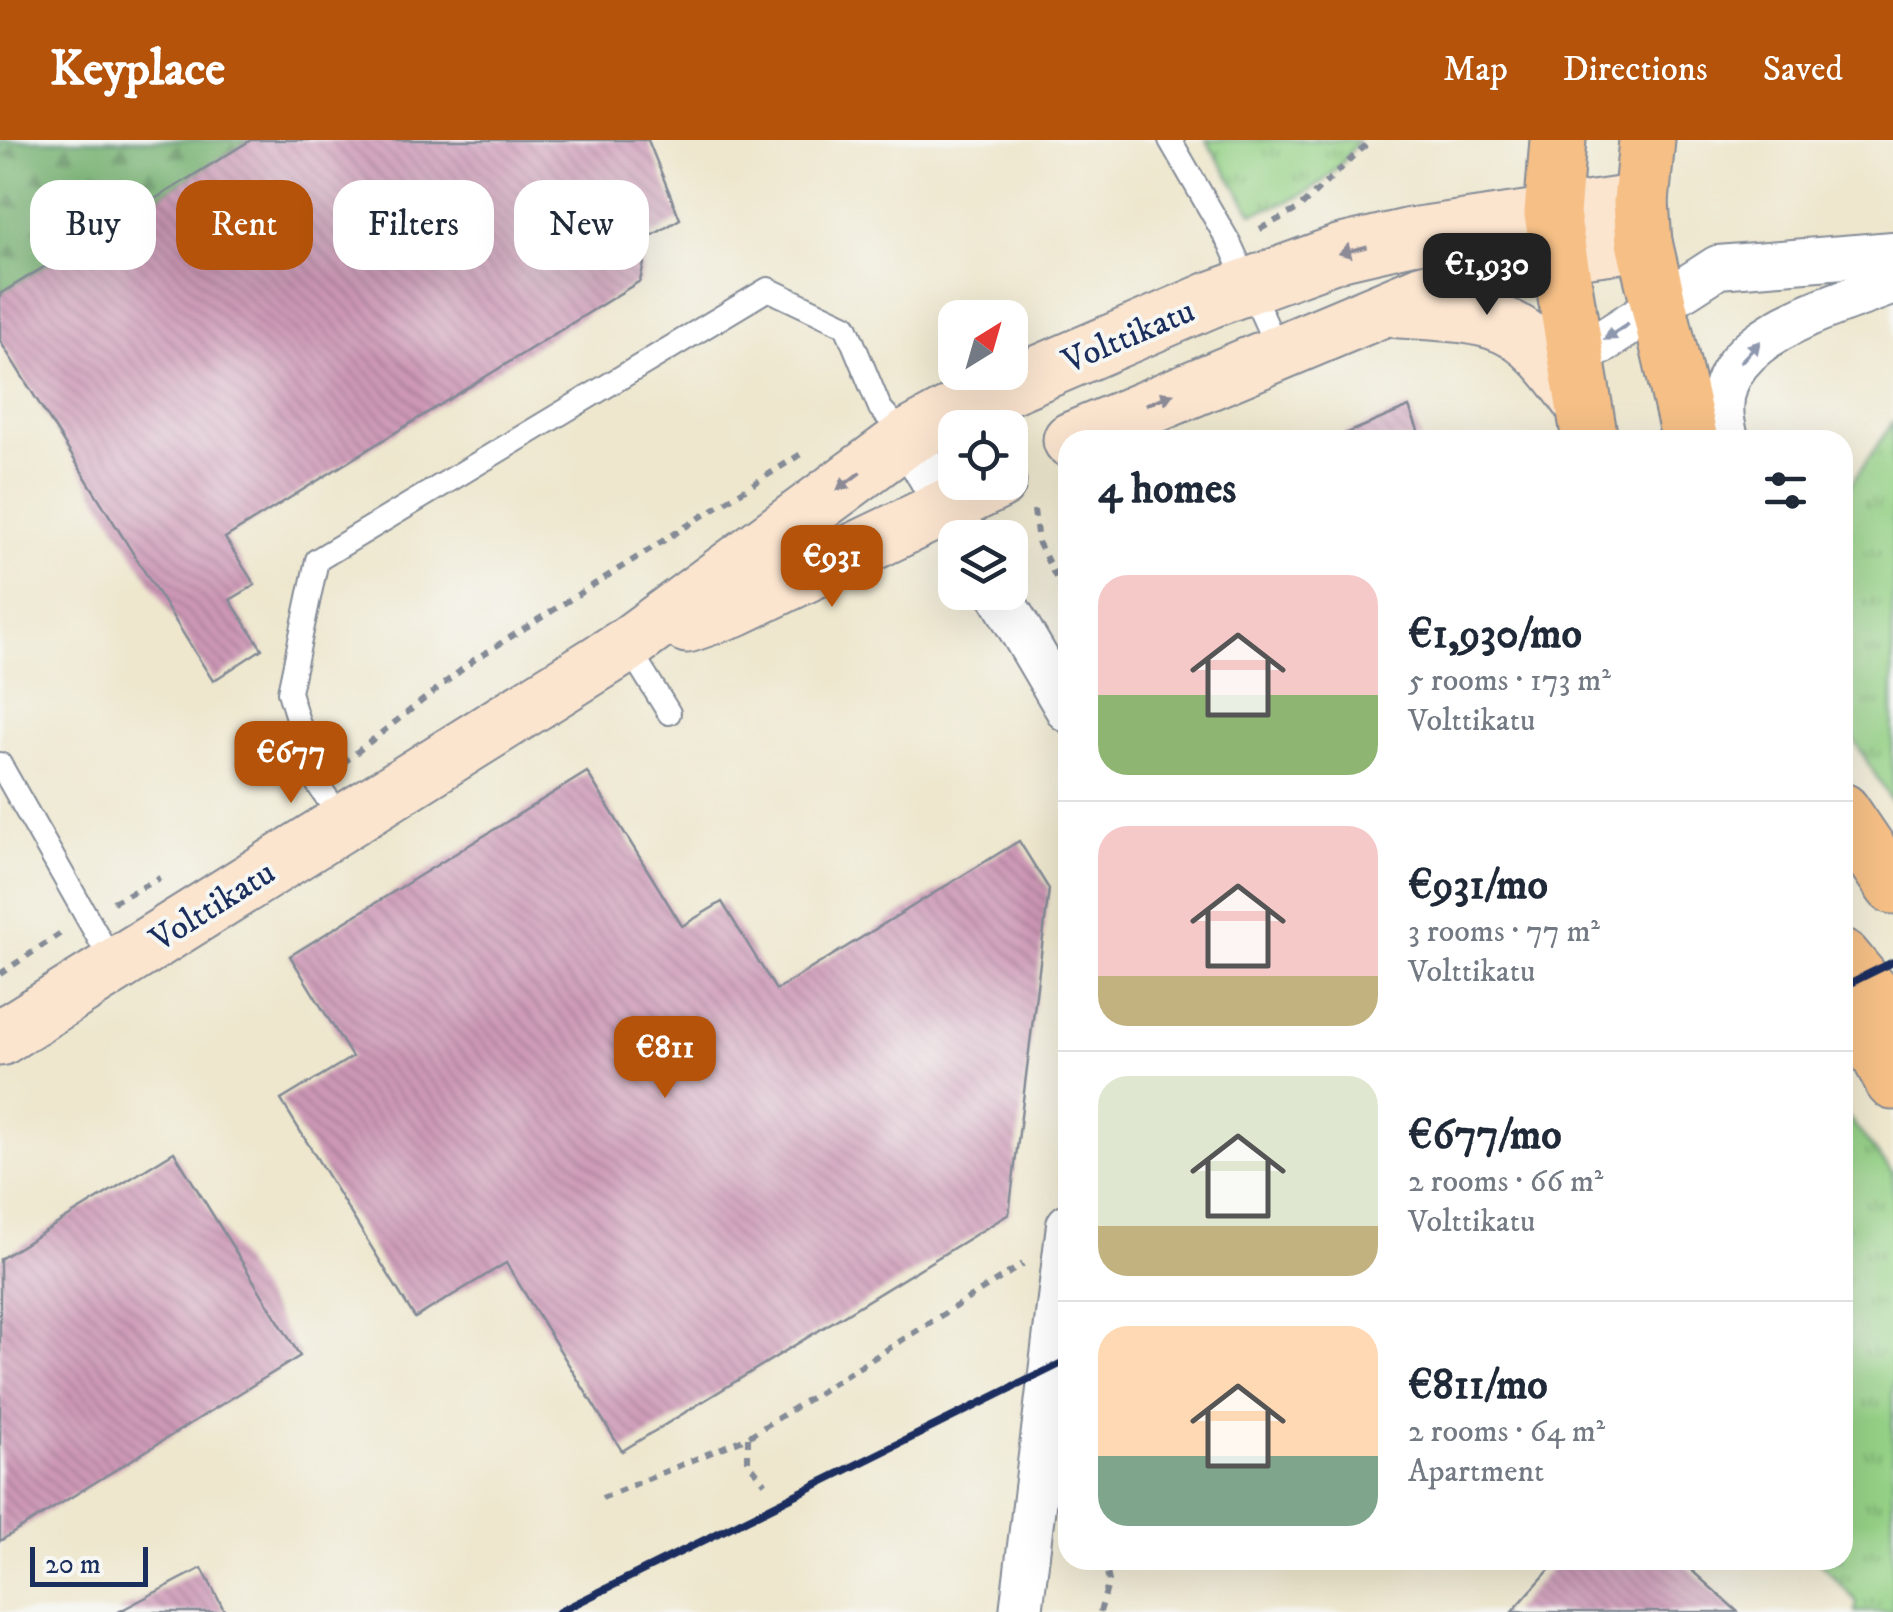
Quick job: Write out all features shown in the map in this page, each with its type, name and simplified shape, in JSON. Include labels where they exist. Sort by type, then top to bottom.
[{"type":"main road","points":[[1558,140],[1555,233],[1582,400]]},
{"type":"main road","points":[[1647,140],[1642,222],[1688,430]]},
{"type":"main road","name":"Volttikatu","points":[[0,1038],[114,966],[330,803],[627,645],[906,438],[975,400],[1249,284],[1342,252],[1642,222]]},
{"type":"main road","name":"Volttikatu","points":[[1094,430],[1278,350],[1387,310],[1555,233]]},
{"type":"main road","name":"Volttikatu","points":[[1387,310],[1509,324],[1545,350],[1582,400]]},
{"type":"main road","name":"Volttikatu","points":[[1028,465],[1058,447]]},
{"type":"main road","name":"Volttikatu","points":[[960,520],[982,500]]},
{"type":"main road","name":"Volttikatu","points":[[627,645],[736,608],[938,530]]},
{"type":"main road","points":[[1853,827],[1893,886]]},
{"type":"main road","points":[[1853,970],[1893,1018]]},
{"type":"main road","points":[[1853,1005],[1893,1082]]},
{"type":"street","points":[[1582,400],[1659,305],[1718,267],[1893,253]]},
{"type":"street","points":[[1725,430],[1726,382],[1755,344],[1808,314],[1893,283]]},
{"type":"street","points":[[906,438],[957,520]]},
{"type":"street","points":[[1009,610],[1058,694]]},
{"type":"street","points":[[1021,1612],[1058,1305]]},
{"type":"lane","points":[[1170,140],[1249,284],[1278,350]]},
{"type":"lane","points":[[330,803],[289,692],[317,560],[768,290],[846,326],[880,408],[906,438]]},
{"type":"lane","points":[[627,645],[670,713]]},
{"type":"lane","points":[[0,764],[114,966]]},
{"type":"path","points":[[330,803],[474,660],[804,452]]},
{"type":"path","points":[[1028,494],[1032,498],[1038,542],[1058,581]]},
{"type":"path","points":[[0,974],[86,916],[174,870]]},
{"type":"path","points":[[602,1498],[748,1437],[1058,1236]]},
{"type":"path","points":[[748,1437],[748,1462],[765,1482]]},
{"type":"path","points":[[1100,1612],[1109,1580],[1106,1570]]},
{"type":"green space","points":[[0,140],[251,140],[186,180],[176,180],[176,186],[156,198],[156,180],[30,180],[30,270],[39,270],[0,294]]},
{"type":"green space","points":[[1206,140],[1358,140],[1337,168],[1313,188],[1285,203],[1252,213]]},
{"type":"green space","points":[[1893,422],[1893,804],[1853,738],[1853,481]]},
{"type":"green space","points":[[1853,1123],[1893,1173],[1893,1612],[1855,1612],[1857,1602],[1827,1570],[1853,1570]]},
{"type":"building","points":[[251,140],[648,140],[680,219],[649,241],[649,180],[514,180],[514,270],[642,270],[640,281],[225,538],[255,585],[230,600],[262,649],[213,681],[0,341],[0,294],[39,270],[156,270],[156,198],[176,186],[176,270],[313,270],[313,180],[186,180]]},
{"type":"building","points":[[1409,407],[1418,430],[1355,430]]},
{"type":"building","points":[[587,772],[682,926],[722,902],[776,990],[1019,841],[1049,889],[1009,1214],[622,1451],[506,1263],[415,1318],[281,1100],[352,1057],[290,956]]},
{"type":"building","points":[[174,1152],[300,1356],[0,1541],[0,1259]]},
{"type":"building","points":[[202,1568],[225,1612],[118,1612]]},
{"type":"building","points":[[1549,1570],[1691,1570],[1738,1612],[1512,1612]]},
{"type":"railway","points":[[1853,982],[1893,962]]},
{"type":"railway","points":[[559,1612],[1058,1365]]}]
